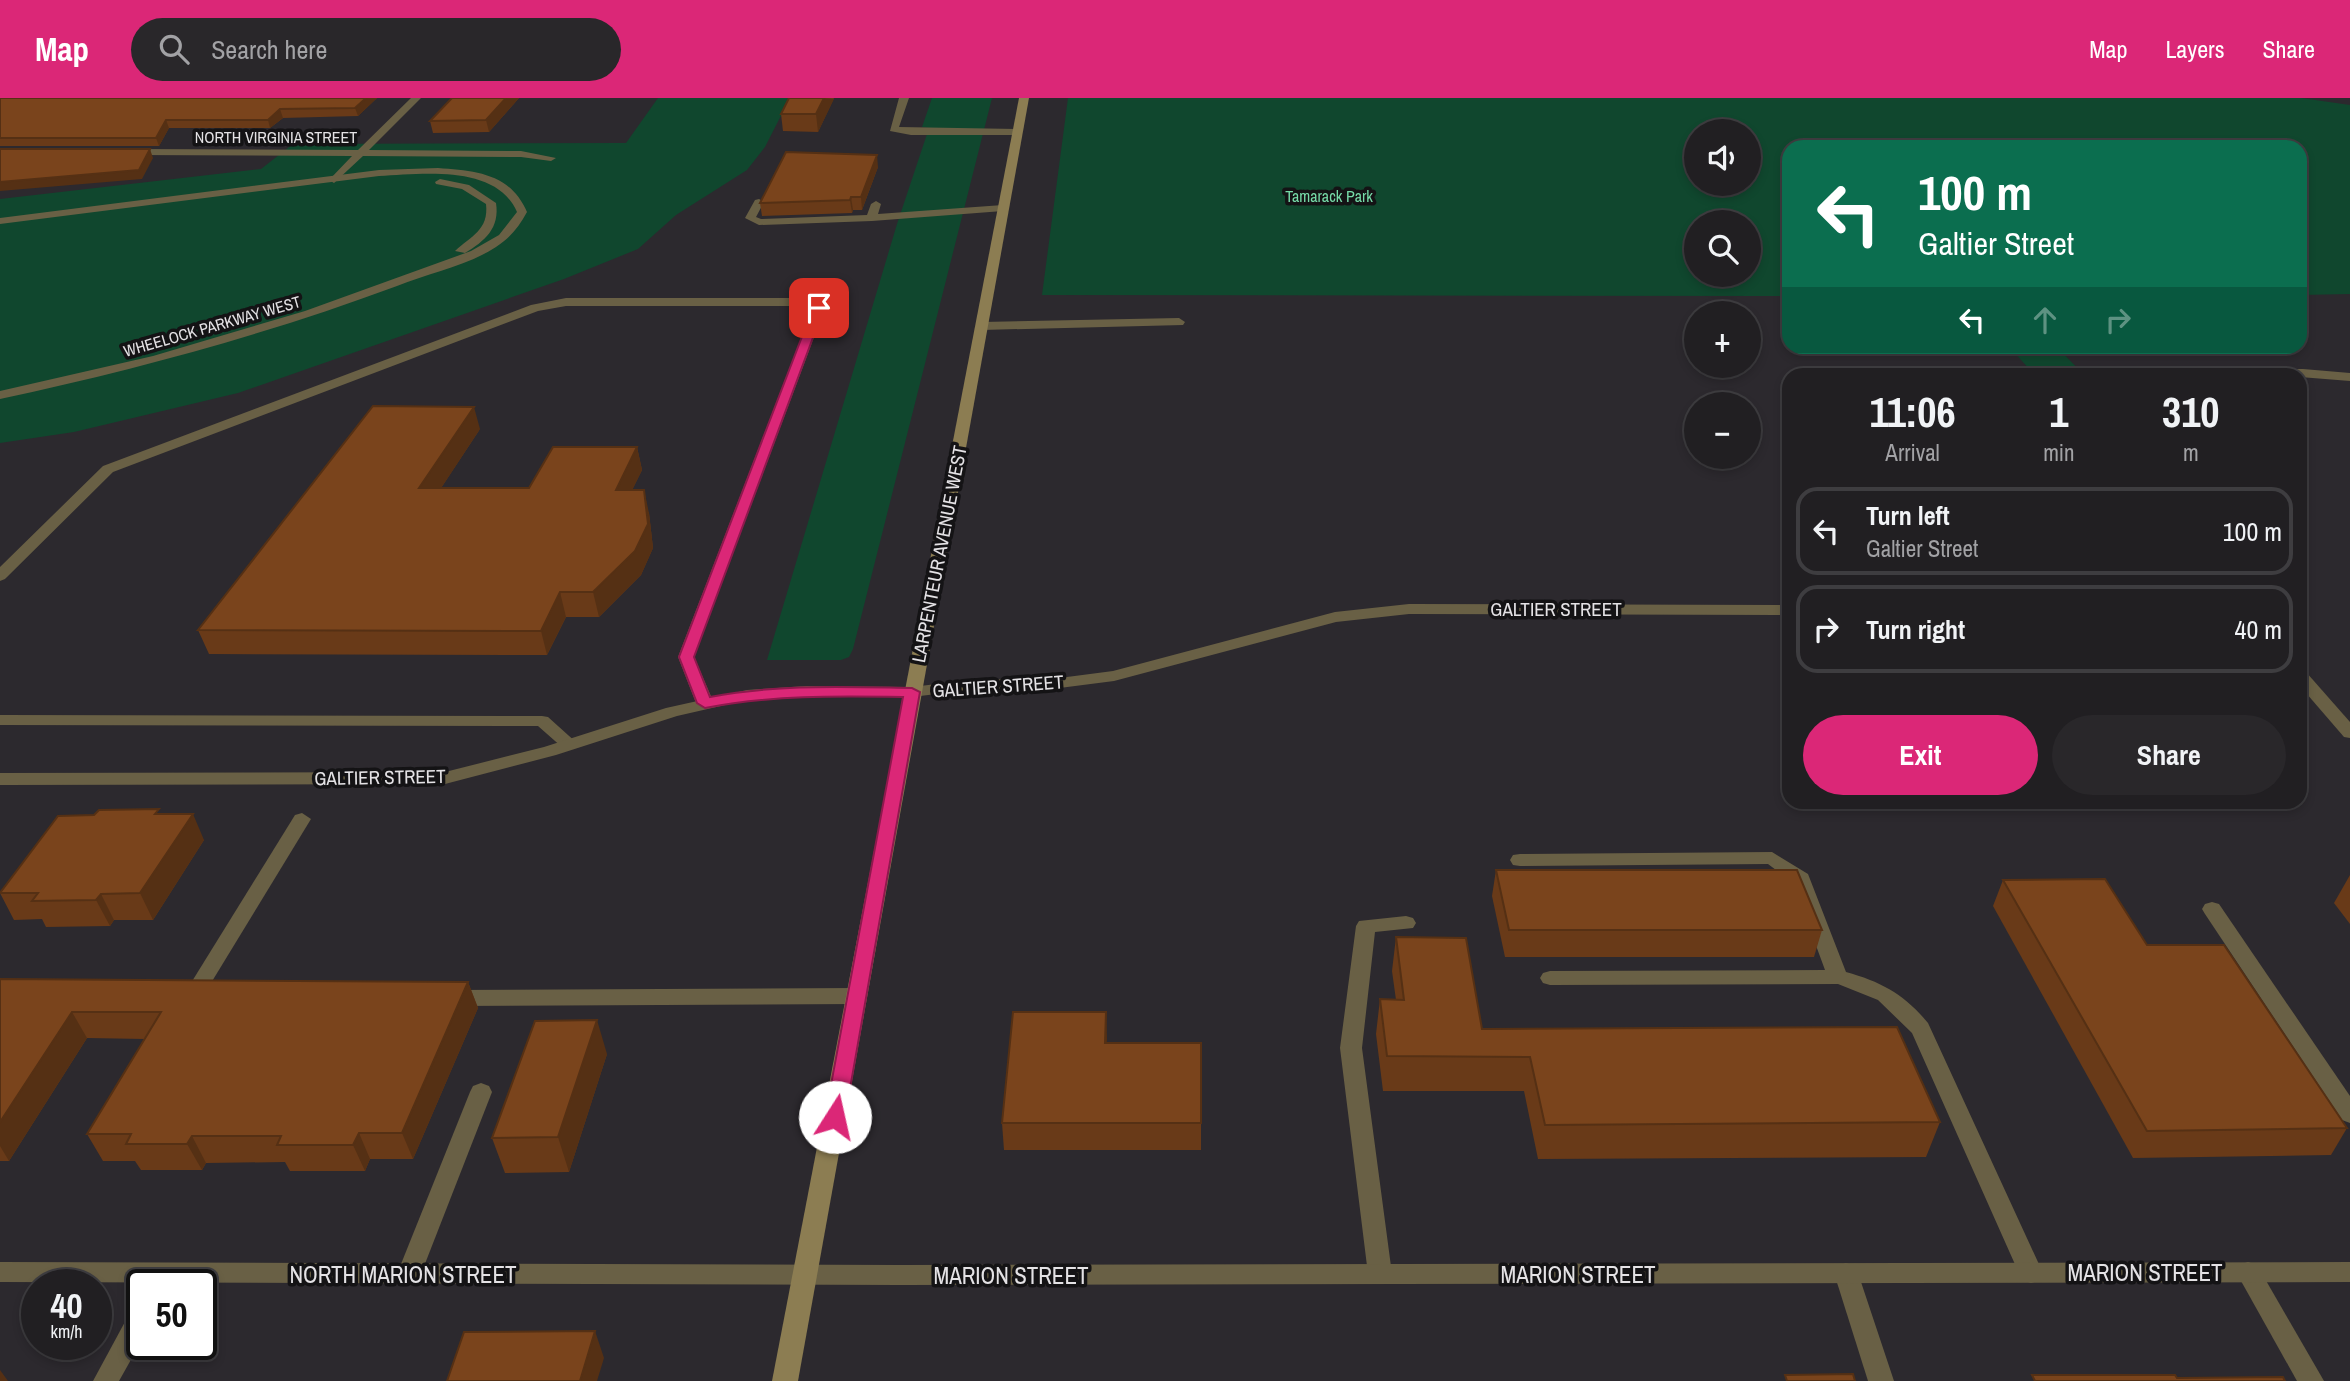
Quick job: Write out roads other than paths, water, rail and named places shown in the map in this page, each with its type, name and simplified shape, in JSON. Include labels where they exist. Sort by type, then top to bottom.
[{"type":"main road","name":"LARPENTEUR AVENUE WEST","points":[[785,1381],[1024,98]]},
{"type":"street","points":[[334,180],[359,152],[416,98]]},
{"type":"street","points":[[904,98],[892,127],[899,131],[1017,132]]},
{"type":"street","name":"NORTH VIRGINIA STREET","points":[[122,152],[521,154],[551,159]]},
{"type":"street","name":"WHEELOCK PARKWAY WEST","points":[[0,221],[379,173],[445,173],[493,181],[514,194],[521,202],[522,212],[512,230],[484,250],[244,337],[170,358],[0,395]]},
{"type":"street","name":"WHEELOCK PARKWAY WEST","points":[[334,180],[411,178],[446,183],[465,187],[491,203],[494,215],[487,230],[474,243],[427,270]]},
{"type":"street","points":[[759,202],[750,218],[754,221],[872,218],[1003,208]]},
{"type":"street","points":[[872,218],[876,204]]},
{"type":"street","points":[[0,576],[108,468],[535,308],[566,302],[801,302],[819,308],[687,657],[705,703]]},
{"type":"street","points":[[982,326],[1180,322]]},
{"type":"street","points":[[2307,373],[2350,377]]},
{"type":"street","name":"GALTIER STREET","points":[[0,779],[445,778],[705,703],[747,695],[806,691],[912,692],[977,684],[1044,685],[1115,676],[1335,617],[1409,609],[1782,610]]},
{"type":"street","points":[[2307,684],[2350,733]]},
{"type":"street","points":[[0,720],[542,721],[569,744]]},
{"type":"street","points":[[193,996],[302,819]]},
{"type":"street","points":[[1520,860],[1772,858],[1801,879],[1838,977]]},
{"type":"street","points":[[2211,909],[2350,1114]]},
{"type":"street","points":[[1380,1274],[1351,1048],[1366,926],[1406,923]]},
{"type":"street","points":[[1549,978],[1838,977],[1869,986],[1898,1000],[1921,1029],[2031,1273]]},
{"type":"street","points":[[166,996],[215,996]]},
{"type":"street","points":[[432,998],[857,996]]},
{"type":"street","points":[[409,1274],[481,1091]]},
{"type":"street","name":"NORTH MARION STREET","points":[[0,1272],[126,1277]]},
{"type":"street","points":[[2248,1272],[2311,1381]]},
{"type":"street","name":"MARION STREET","points":[[805,1275],[2350,1272]]},
{"type":"street","points":[[1846,1273],[1881,1381]]},
{"type":"street","name":"NORTH MARION STREET","points":[[217,1278],[409,1274],[805,1275]]},
{"type":"street","points":[[106,1381],[126,1344]]},
{"type":"park label","name":"Tamarack Park","points":[[1329,196]]}]
